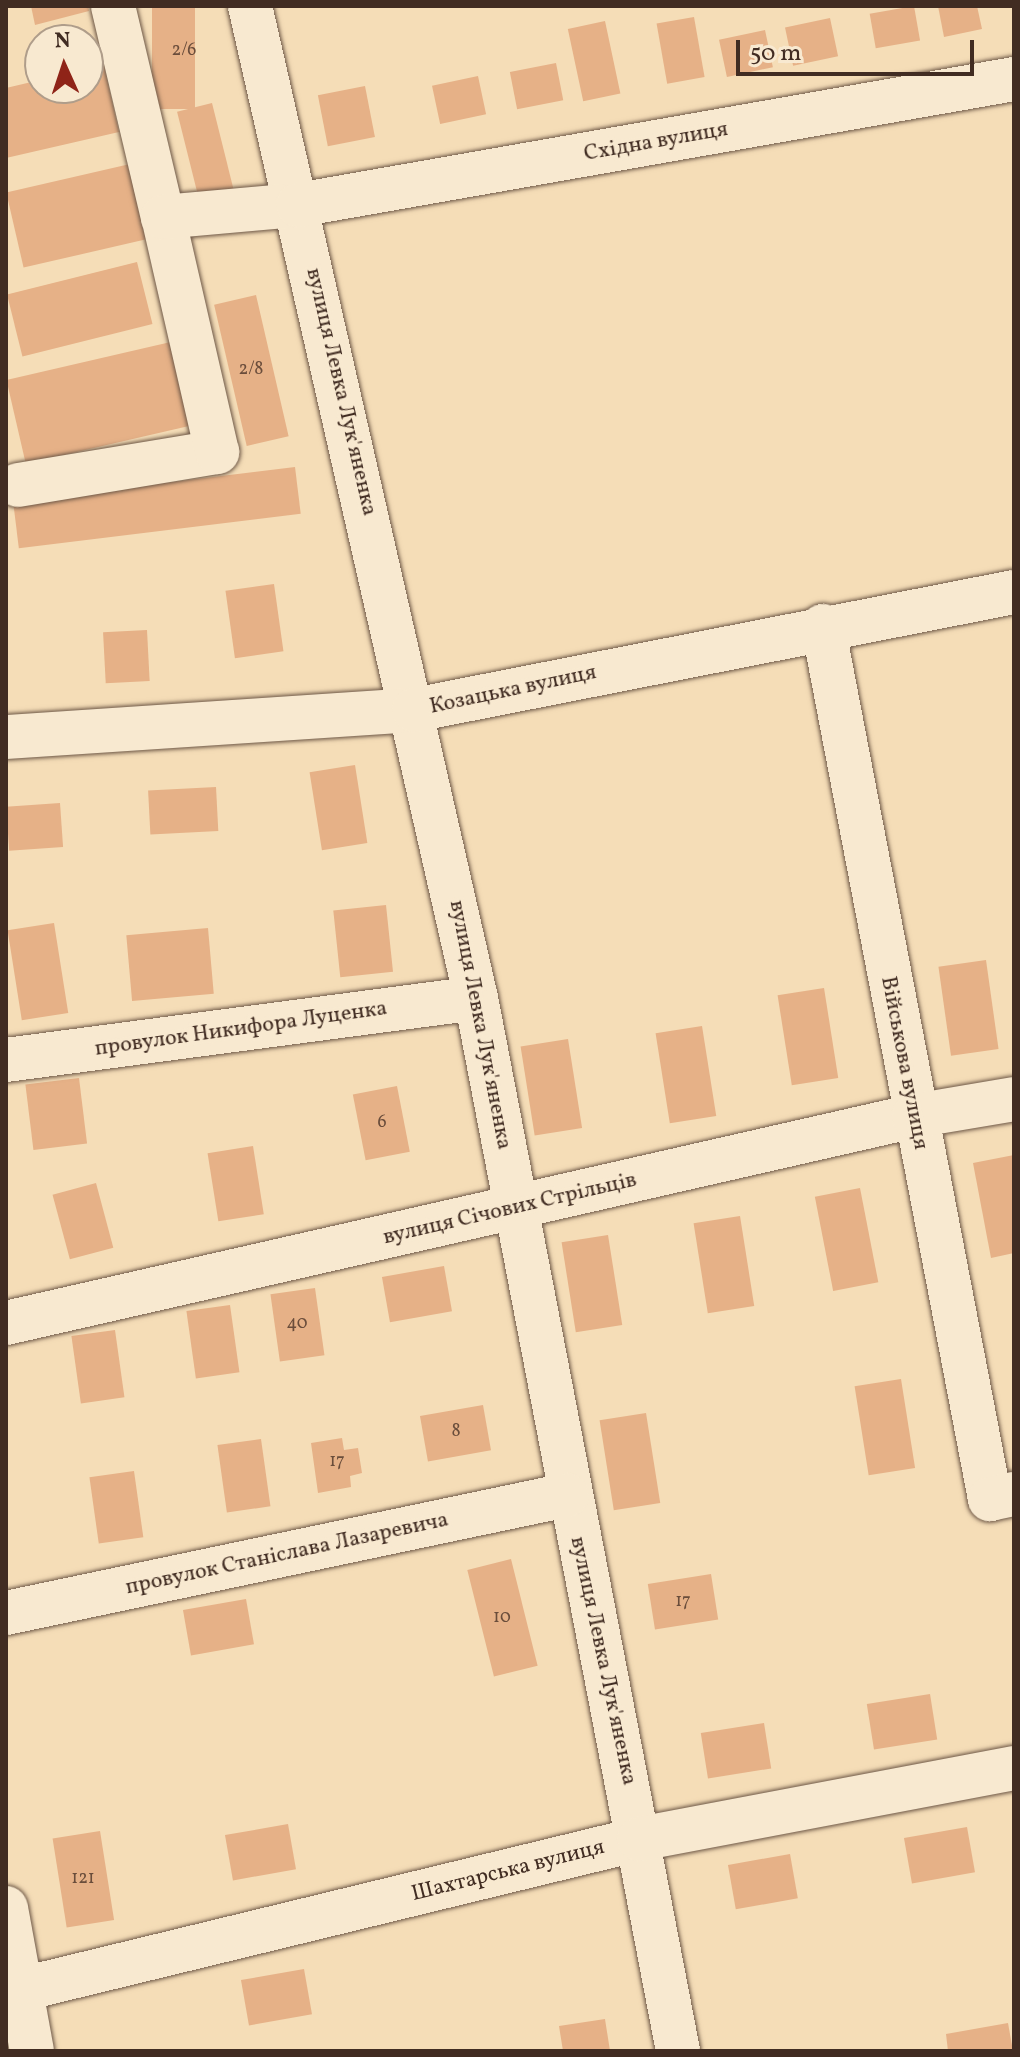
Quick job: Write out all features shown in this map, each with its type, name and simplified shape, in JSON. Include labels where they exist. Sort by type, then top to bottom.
[{"type":"street","points":[[18,485],[217,452],[113,6]]},
{"type":"street","name":"вулиця Левка Лук'яненка","points":[[250,6],[414,710],[476,998],[567,1495],[639,1839],[678,2051]]},
{"type":"street","name":"Східна вулиця","points":[[163,217],[298,205],[1014,79]]},
{"type":"street","name":"Козацька вулиця","points":[[6,737],[414,710],[823,626],[1014,592]]},
{"type":"street","name":"Військова вулиця","points":[[823,626],[914,1116],[1002,1497]]},
{"type":"street","name":"провулок Никифора Луценка","points":[[6,1060],[476,998]]},
{"type":"street","name":"вулиця Січових Стрільців","points":[[6,1323],[914,1116],[1014,1099]]},
{"type":"street","name":"провулок Станіслава Лазаревича","points":[[6,1613],[567,1495]]},
{"type":"street","name":"Шахтарська вулиця","points":[[14,1992],[639,1839],[1014,1768]]},
{"type":"street","points":[[6,1908],[14,1992],[32,2051]]},
{"type":"building","points":[[31,6],[88,6],[89,11],[35,24]]},
{"type":"building","points":[[152,6],[195,6],[195,109],[152,109]]},
{"type":"building","points":[[914,6],[920,40],[876,48],[870,14]]},
{"type":"building","points":[[938,6],[977,6],[982,29],[944,37]]},
{"type":"building","points":[[694,17],[705,77],[667,84],[657,24]]},
{"type":"building","points":[[830,18],[838,56],[793,66],[785,28]]},
{"type":"building","points":[[605,21],[620,93],[583,101],[568,29]]},
{"type":"building","points":[[765,30],[773,67],[727,77],[719,40]]},
{"type":"building","points":[[556,63],[563,100],[517,109],[510,72]]},
{"type":"building","points":[[104,66],[119,132],[6,158],[6,88],[24,84],[24,104],[104,104]]},
{"type":"building","points":[[478,76],[486,114],[440,124],[432,86]]},
{"type":"building","points":[[365,86],[375,137],[328,146],[318,95]]},
{"type":"building","points":[[212,103],[235,197],[201,206],[177,112]]},
{"type":"building","points":[[130,164],[147,239],[24,268],[6,193]]},
{"type":"building","points":[[137,262],[152,324],[22,357],[7,294]]},
{"type":"building","points":[[256,295],[289,436],[247,446],[214,305]]},
{"type":"building","points":[[175,341],[194,425],[26,464],[6,380]]},
{"type":"building","points":[[295,467],[301,514],[19,548],[13,502]]},
{"type":"building","points":[[274,584],[283,651],[235,658],[225,591]]},
{"type":"building","points":[[147,630],[150,681],[106,683],[103,632]]},
{"type":"building","points":[[355,765],[367,843],[322,850],[310,772]]},
{"type":"building","points":[[216,787],[218,831],[150,834],[148,791]]},
{"type":"building","points":[[60,803],[63,847],[9,851],[6,807]]},
{"type":"building","points":[[386,905],[393,972],[340,977],[333,911]]},
{"type":"building","points":[[54,923],[68,1013],[22,1020],[8,930]]},
{"type":"building","points":[[208,928],[214,994],[132,1001],[126,935]]},
{"type":"building","points":[[986,960],[999,1049],[951,1056],[938,967]]},
{"type":"building","points":[[824,988],[838,1078],[792,1085],[778,995]]},
{"type":"building","points":[[702,1026],[716,1116],[670,1123],[656,1033]]},
{"type":"building","points":[[568,1039],[582,1128],[535,1135],[521,1047]]},
{"type":"building","points":[[79,1078],[87,1144],[33,1150],[25,1085]]},
{"type":"building","points":[[397,1086],[410,1152],[366,1160],[353,1095]]},
{"type":"building","points":[[253,1146],[264,1214],[218,1221],[208,1153]]},
{"type":"building","points":[[1014,1155],[1014,1253],[991,1258],[973,1163]]},
{"type":"building","points":[[96,1183],[113,1248],[70,1259],[53,1195]]},
{"type":"building","points":[[860,1188],[878,1282],[833,1291],[815,1197]]},
{"type":"building","points":[[740,1216],[754,1306],[708,1313],[694,1223]]},
{"type":"building","points":[[608,1235],[622,1325],[576,1332],[562,1242]]},
{"type":"building","points":[[444,1266],[452,1311],[390,1322],[382,1277]]},
{"type":"building","points":[[315,1288],[324,1355],[280,1362],[270,1294]]},
{"type":"building","points":[[230,1305],[239,1372],[196,1378],[186,1311]]},
{"type":"building","points":[[115,1330],[124,1397],[81,1403],[71,1336]]},
{"type":"building","points":[[901,1379],[915,1468],[869,1475],[855,1386]]},
{"type":"building","points":[[483,1405],[491,1450],[428,1461],[420,1416]]},
{"type":"building","points":[[646,1413],[660,1503],[614,1510],[600,1420]]},
{"type":"building","points":[[342,1438],[344,1450],[358,1448],[362,1473],[350,1476],[351,1487],[318,1493],[311,1443]]},
{"type":"building","points":[[261,1439],[270,1506],[227,1512],[217,1445]]},
{"type":"building","points":[[134,1471],[143,1537],[99,1544],[89,1477]]},
{"type":"building","points":[[511,1559],[538,1666],[494,1677],[467,1570]]},
{"type":"building","points":[[711,1574],[718,1619],[655,1629],[648,1584]]},
{"type":"building","points":[[246,1599],[254,1644],[191,1655],[183,1610]]},
{"type":"building","points":[[930,1694],[937,1739],[874,1749],[867,1704]]},
{"type":"building","points":[[764,1723],[771,1768],[708,1778],[701,1733]]},
{"type":"building","points":[[288,1824],[296,1869],[233,1880],[225,1835]]},
{"type":"building","points":[[967,1827],[975,1872],[912,1883],[904,1838]]},
{"type":"building","points":[[100,1831],[114,1920],[67,1927],[53,1839]]},
{"type":"building","points":[[790,1854],[798,1898],[736,1909],[728,1865]]},
{"type":"building","points":[[304,1969],[312,2014],[249,2025],[241,1980]]},
{"type":"building","points":[[605,2019],[610,2051],[563,2051],[559,2026]]},
{"type":"building","points":[[1008,2023],[1013,2051],[948,2051],[946,2034]]}]
